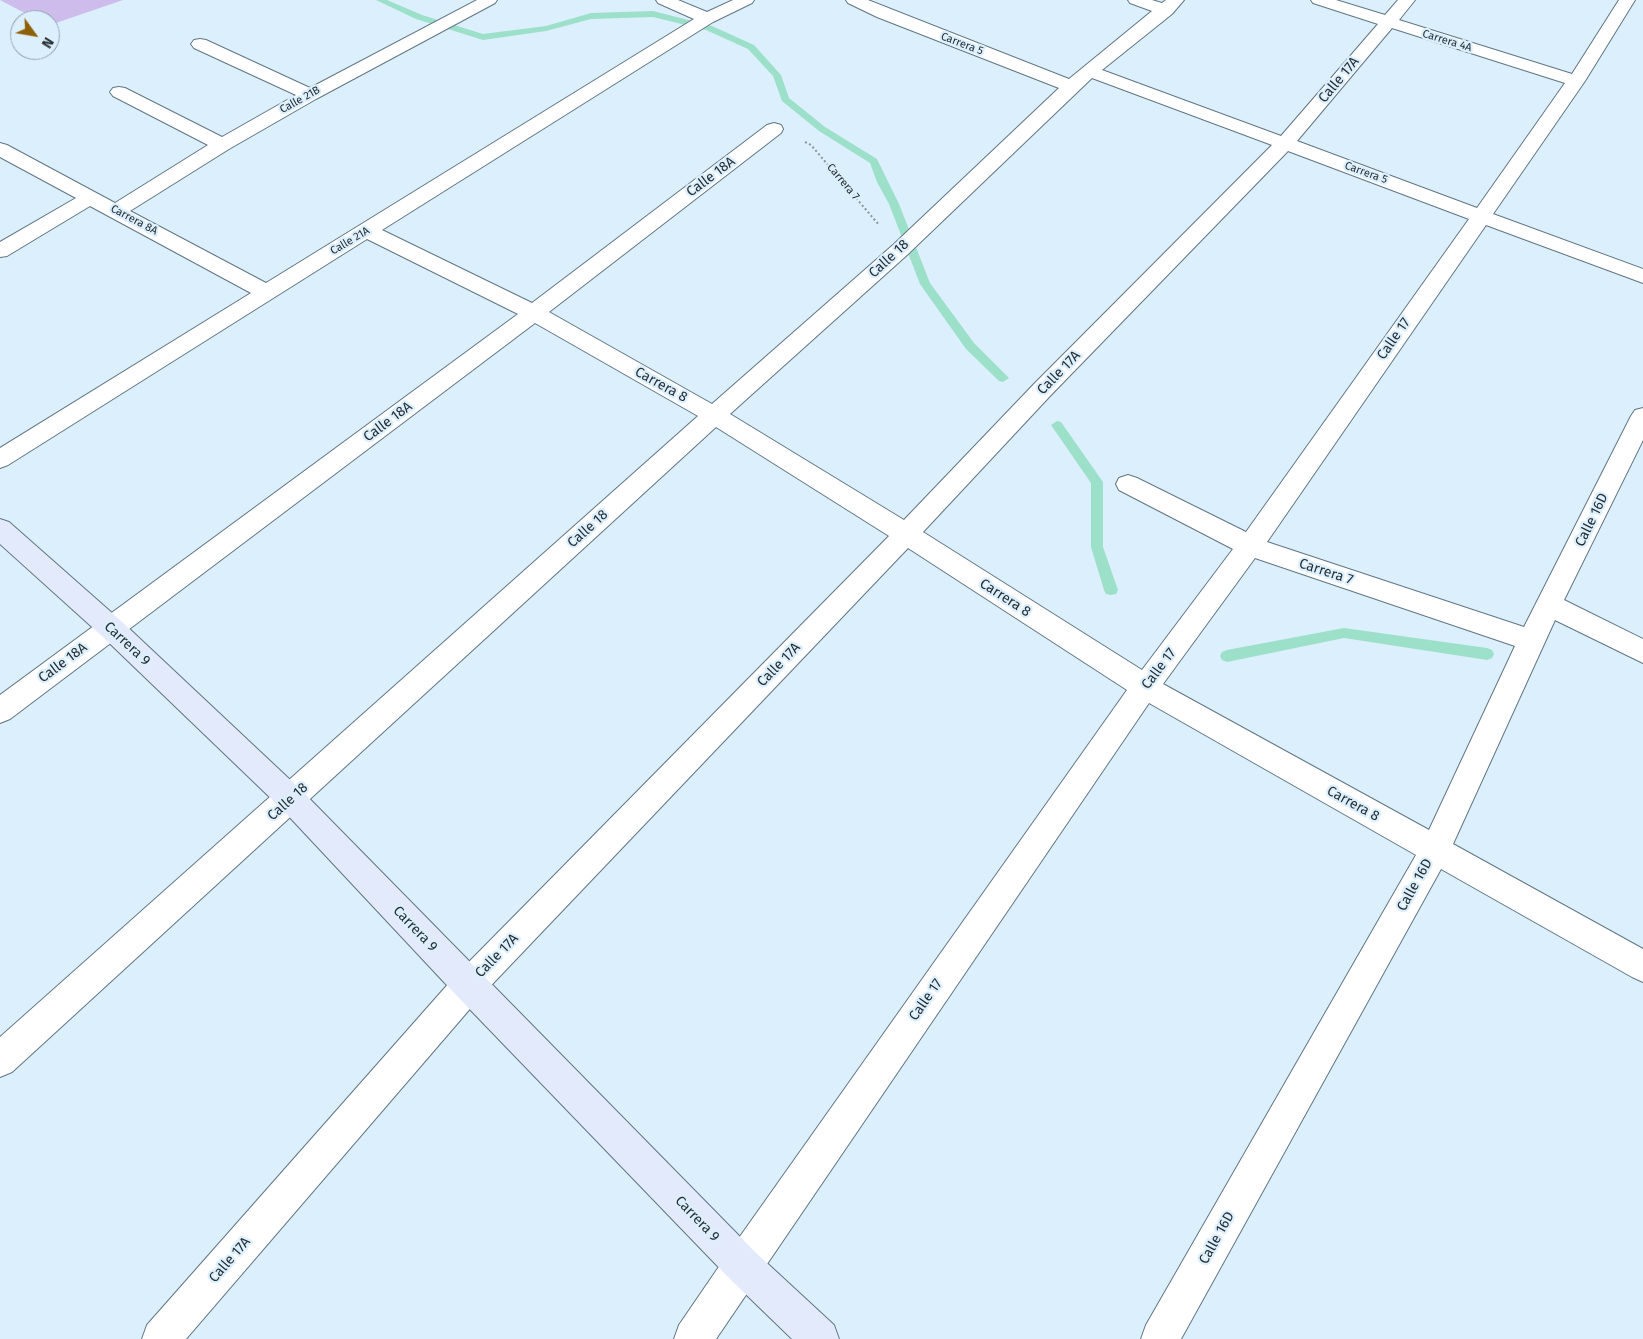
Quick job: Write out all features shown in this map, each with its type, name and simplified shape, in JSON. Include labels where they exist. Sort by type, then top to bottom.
[{"type":"street","points":[[664,0],[697,24]]},
{"type":"street","name":"Calle 21A","points":[[0,459],[697,24],[746,0]]},
{"type":"street","name":"Carrera 5","points":[[854,0],[892,17],[1071,86]]},
{"type":"street","points":[[1136,0],[1171,5]]},
{"type":"street","name":"Carrera 4A","points":[[1319,0],[1576,81]]},
{"type":"street","name":"Calle 17A","points":[[161,1339],[469,986],[906,534],[1042,390],[1285,143],[1407,0]]},
{"type":"street","name":"Calle 17","points":[[693,1339],[742,1265],[1145,687],[1250,546],[1576,81],[1626,0]]},
{"type":"street","name":"Calle 21B","points":[[117,210],[222,145],[310,95],[485,1]]},
{"type":"street","name":"Calle 18","points":[[0,1060],[292,799],[714,415],[900,250],[1071,86],[1171,5]]},
{"type":"street","points":[[200,44],[310,95]]},
{"type":"street","name":"Carrera 5","points":[[1089,71],[1643,276]]},
{"type":"street","points":[[119,92],[222,145]]},
{"type":"street","name":"Calle 18A","points":[[0,711],[534,313],[774,129]]},
{"type":"street","name":"Carrera 8A","points":[[0,149],[117,210],[266,292]]},
{"type":"street","points":[[0,251],[91,198]]},
{"type":"street","name":"Carrera 8","points":[[367,231],[534,313],[714,415],[906,534],[1145,687],[1643,966]]},
{"type":"street","name":"Calle 16D","points":[[1160,1339],[1435,850],[1531,640],[1643,416]]},
{"type":"street","name":"Carrera 7","points":[[1128,484],[1250,546],[1531,640]]},
{"type":"street","name":"Carrera 9","points":[[0,529],[110,628],[292,799],[469,986],[742,1265],[820,1339]]},
{"type":"street","points":[[1550,605],[1643,652]]},
{"type":"path","name":"Carrera 7","points":[[774,129],[811,145],[900,250]]},
{"type":"shaded area","points":[[0,0],[123,0],[60,22],[60,10],[19,10]]},
{"type":"waterway","points":[[380,0],[419,17],[483,37],[546,28],[591,16],[653,14],[709,28],[751,47],[777,75],[785,99],[822,129],[874,161],[882,182],[894,204],[925,284],[970,346],[1003,378]]},
{"type":"waterway","points":[[1057,425],[1097,482],[1097,547],[1111,590]]},
{"type":"waterway","points":[[1227,656],[1344,633],[1487,654]]}]
